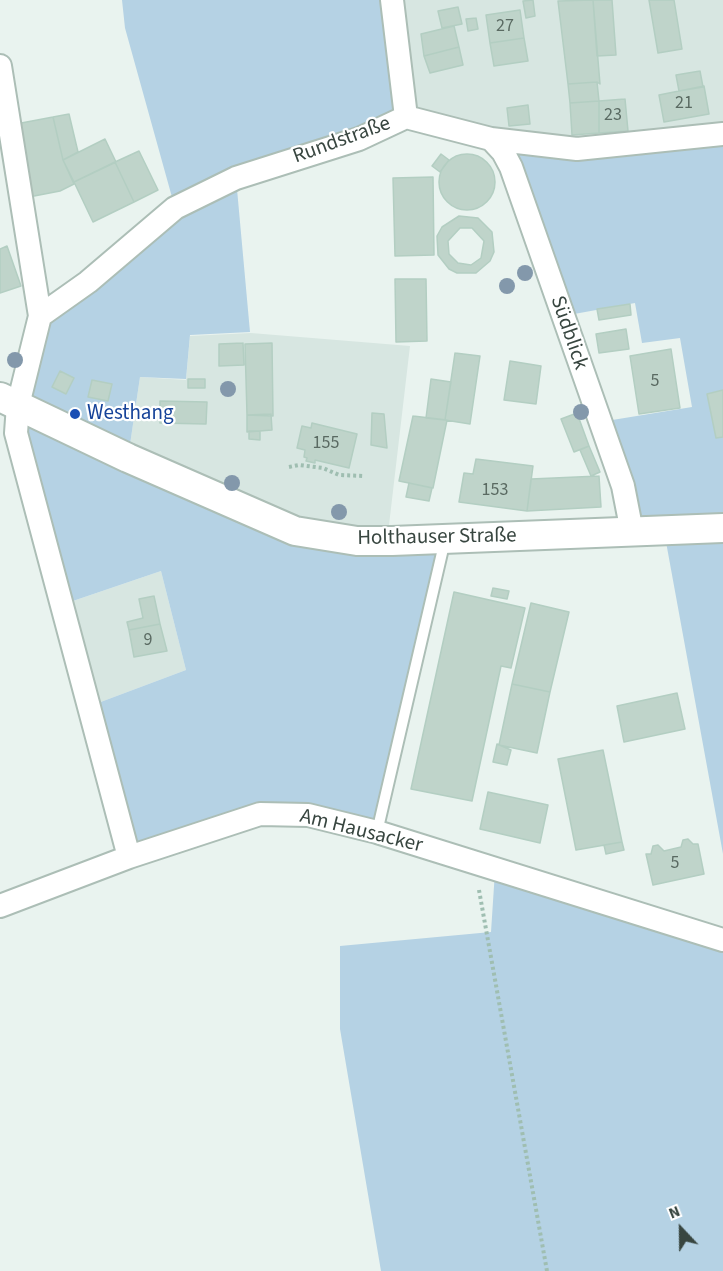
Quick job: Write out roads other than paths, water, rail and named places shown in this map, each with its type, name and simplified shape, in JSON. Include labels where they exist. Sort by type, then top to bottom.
[{"type":"street","points":[[392,0],[406,117]]},
{"type":"street","points":[[0,66],[40,316],[9,401],[129,857]]},
{"type":"street","name":"Rundstraße","points":[[40,316],[88,282],[175,208],[236,177],[359,139],[406,117],[490,139],[577,149],[723,134]]},
{"type":"street","name":"Südblick","points":[[490,139],[511,166],[623,486],[632,532]]},
{"type":"street","name":"Holthauser Straße","points":[[9,401],[128,458],[295,531],[357,541],[723,528]]},
{"type":"street","name":"Am Hausacker","points":[[0,906],[129,857],[260,814],[308,815],[377,832],[723,940]]},
{"type":"lane","points":[[377,832],[445,539]]},
{"type":"place","name":"Westhang","points":[[75,414]]}]
